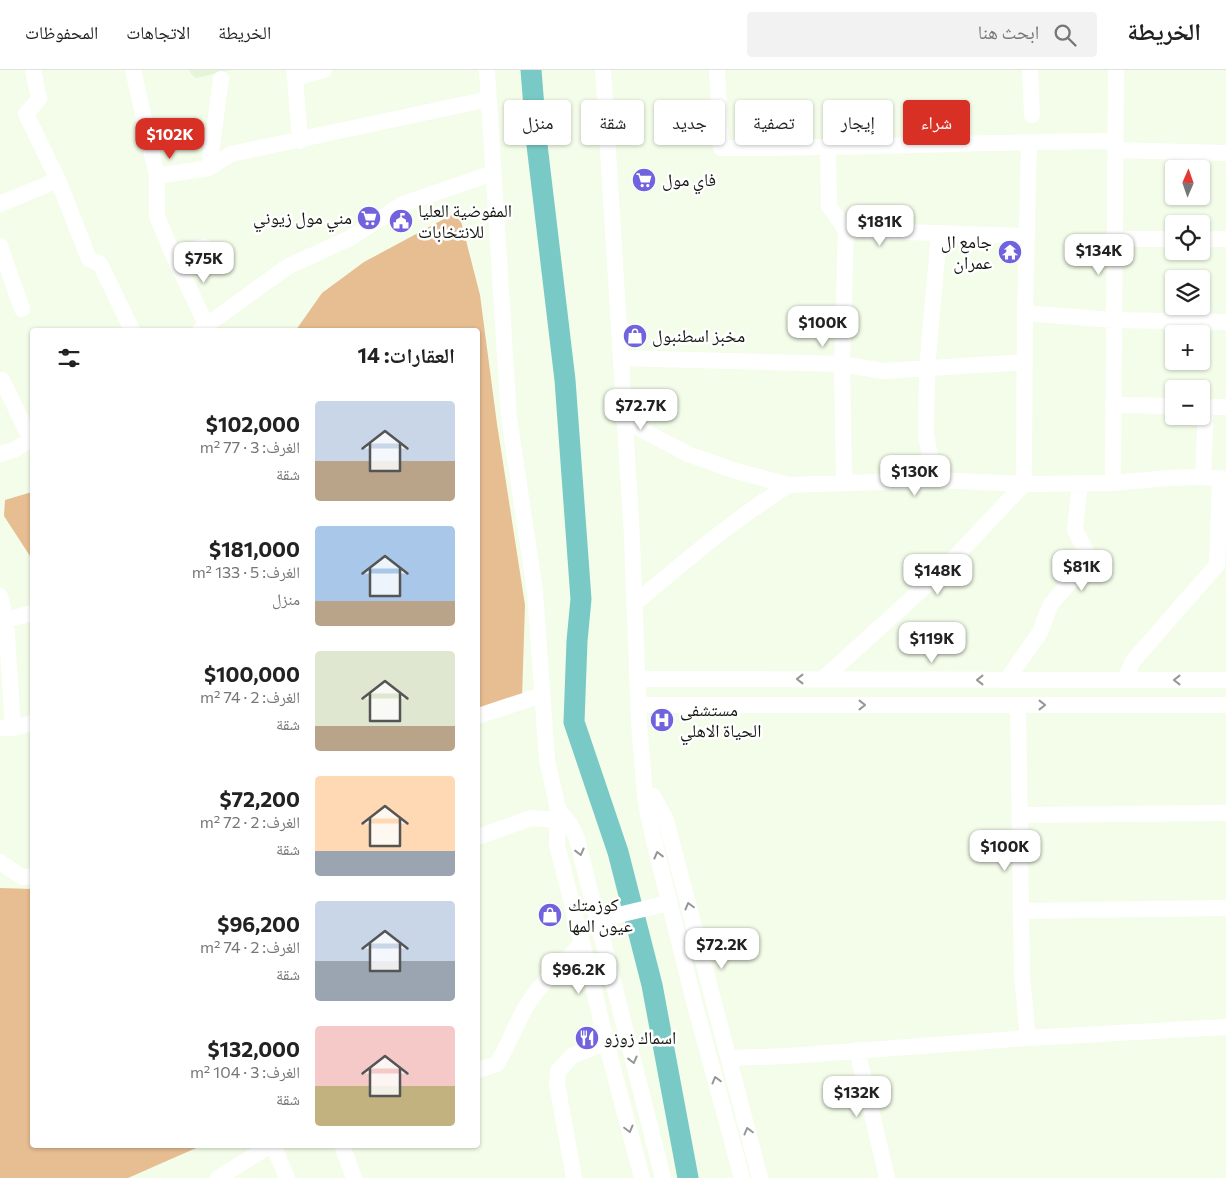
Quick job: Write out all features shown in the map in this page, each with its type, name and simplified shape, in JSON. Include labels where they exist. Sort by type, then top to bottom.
[{"type":"street","points":[[33,70],[39,99],[26,114],[58,180],[89,259],[100,264],[131,328]]},
{"type":"street","points":[[133,70],[157,176],[157,216],[203,327],[287,267],[350,238],[403,204],[493,173]]},
{"type":"street","points":[[300,141],[294,74],[324,70]]},
{"type":"street","points":[[487,70],[509,418],[535,591],[547,760],[557,815],[557,845],[642,1178]]},
{"type":"street","points":[[604,70],[625,421],[638,705],[645,794],[648,814],[670,903],[741,1175],[759,1173],[666,820],[653,796],[645,794]]},
{"type":"street","points":[[717,70],[721,148],[828,148],[1029,142],[1226,153]]},
{"type":"street","points":[[1030,70],[1032,115]]},
{"type":"street","points":[[1113,483],[1116,70]]},
{"type":"street","points":[[210,168],[221,79]]},
{"type":"street","points":[[157,176],[210,168],[231,154],[300,141],[489,99]]},
{"type":"street","points":[[823,679],[942,571],[1024,484],[1026,236],[1029,142]]},
{"type":"street","points":[[828,148],[829,206],[846,230],[842,364],[844,483]]},
{"type":"street","points":[[0,204],[58,180]]},
{"type":"street","points":[[846,230],[1026,236]]},
{"type":"street","points":[[935,480],[926,435],[927,368],[939,234]]},
{"type":"street","points":[[1115,239],[1165,239]]},
{"type":"street","points":[[1210,239],[1226,239]]},
{"type":"street","points":[[0,246],[22,309]]},
{"type":"street","points":[[174,257],[204,246]]},
{"type":"street","points":[[1025,313],[1113,320],[1226,322]]},
{"type":"street","points":[[621,358],[842,364],[883,371],[1025,362]]},
{"type":"street","points":[[2,380],[30,436]]},
{"type":"street","points":[[1113,405],[1165,406]]},
{"type":"street","points":[[1210,407],[1226,407]]},
{"type":"street","points":[[625,421],[688,454],[736,471],[789,485],[935,480],[1024,484],[1113,483],[1203,477],[1223,478],[1217,565],[1132,661],[1126,680]]},
{"type":"street","points":[[1203,477],[1204,425]]},
{"type":"street","points":[[0,454],[14,450],[30,441]]},
{"type":"street","points":[[1006,680],[1040,632],[1051,604],[1085,564],[1086,551],[1075,530],[1080,483]]},
{"type":"street","points":[[634,604],[698,550],[757,505],[789,485]]},
{"type":"street","points":[[0,596],[6,620],[7,728],[30,723]]},
{"type":"street","points":[[6,620],[30,614]]},
{"type":"street","points":[[637,679],[1226,680]]},
{"type":"street","points":[[480,715],[542,695]]},
{"type":"street","points":[[638,705],[1226,705]]},
{"type":"street","points":[[1018,705],[1022,977],[1028,1038]]},
{"type":"street","points":[[1019,815],[1226,813]]},
{"type":"street","points":[[480,836],[531,818],[557,815],[564,816],[574,831],[663,1178]]},
{"type":"street","points":[[0,862],[22,877],[30,877]]},
{"type":"street","points":[[597,920],[670,903]]},
{"type":"street","points":[[1021,911],[1226,908]]},
{"type":"street","points":[[480,1069],[497,1064],[510,1043],[524,1011],[540,988],[582,943]]},
{"type":"street","points":[[593,986],[612,981]]},
{"type":"street","points":[[729,1058],[1226,1027]]},
{"type":"street","points":[[574,1178],[557,1084],[558,1071],[572,1056],[606,1042]]},
{"type":"street","points":[[857,1050],[887,1178]]},
{"type":"street","points":[[218,1178],[267,1148]]},
{"type":"street","points":[[273,1148],[287,1178]]},
{"type":"street","points":[[343,1148],[354,1178]]},
{"type":"shaded area","points":[[190,70],[231,70],[196,78],[191,74]]},
{"type":"shaded area","points":[[457,212],[460,217],[480,295],[497,424],[525,605],[522,698],[480,708],[480,328],[297,328],[322,293],[364,262]]},
{"type":"shaded area","points":[[30,493],[30,556],[4,516],[5,500]]},
{"type":"shaded area","points":[[0,888],[30,889],[30,1148],[196,1148],[128,1178],[0,1178]]},
{"type":"waterway","points":[[531,70],[537,145],[565,380],[581,599],[577,641],[574,722],[618,852],[652,985],[688,1178]]},
{"type":"place","name":"فاي مول","points":[[644,180]]},
{"type":"place","name":"مني مول زيوني","points":[[369,218]]},
{"type":"place","name":"المفوضية العليا للانتخابات","points":[[401,221]]},
{"type":"place","name":"جامع ال عمران","points":[[1010,252]]},
{"type":"place","name":"مخبز اسطنبول","points":[[635,336]]},
{"type":"place","name":"مستشفى الحياة الاهلي","points":[[662,720]]},
{"type":"place","name":"كوزمتك عيون المها","points":[[550,915]]},
{"type":"place","name":"اسماك زوزو","points":[[587,1038]]}]
